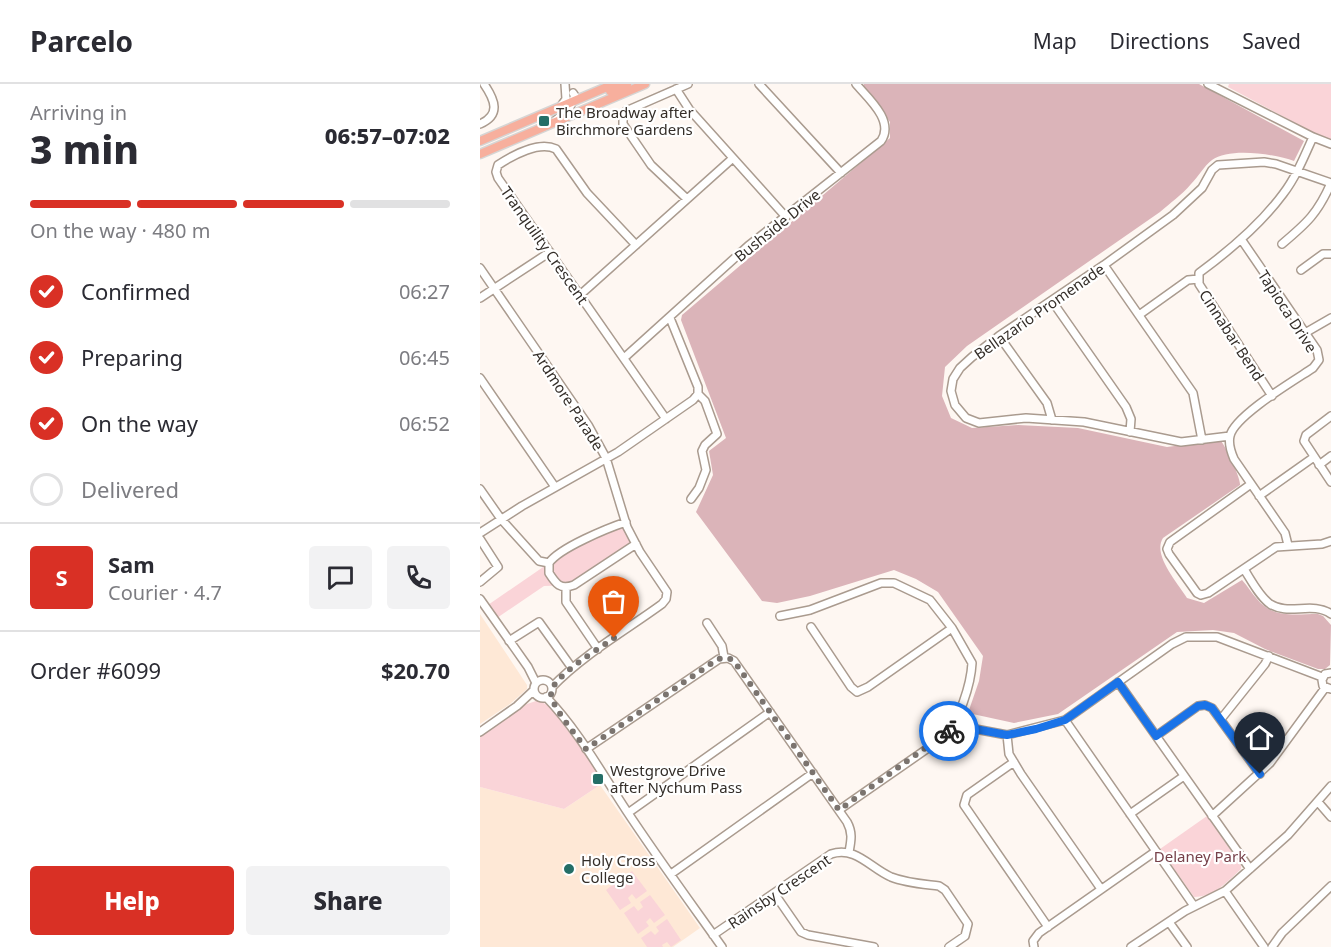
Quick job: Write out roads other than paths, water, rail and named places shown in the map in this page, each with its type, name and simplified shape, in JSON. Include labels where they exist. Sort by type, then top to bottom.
[{"type":"main road","points":[[480,141],[569,101],[614,84]]},
{"type":"main road","points":[[569,101],[578,104],[627,84]]},
{"type":"main road","points":[[480,154],[644,84]]},
{"type":"street","points":[[480,124],[494,115],[494,108],[484,84]]},
{"type":"street","points":[[551,124],[569,101],[566,84]]},
{"type":"street","points":[[687,199],[651,165],[623,124],[623,117],[626,111],[688,84]]},
{"type":"street","points":[[759,84],[841,173]]},
{"type":"street","name":"Bushside Drive","points":[[624,358],[748,246],[881,141],[886,129],[879,112],[856,84]]},
{"type":"street","points":[[1208,84],[1331,144]]},
{"type":"street","points":[[676,89],[689,109],[786,217]]},
{"type":"street","name":"Cinnabar Bend","points":[[1272,396],[1199,284],[1199,273],[1270,210],[1298,171],[1313,137]]},
{"type":"street","name":"Tranquility Crescent","points":[[636,245],[587,193],[556,149],[548,145],[540,146],[498,165],[496,172],[666,419]]},
{"type":"street","points":[[580,295],[732,158]]},
{"type":"street","name":"Bellazario Promenade","points":[[1230,436],[1181,442],[1084,422],[1026,418],[980,423],[966,418],[955,405],[951,391],[953,379],[960,368],[999,336],[1104,266],[1173,215],[1202,188],[1212,170],[1218,165],[1264,162],[1331,183]]},
{"type":"street","points":[[1282,244],[1309,221],[1323,202],[1331,183]]},
{"type":"street","name":"Tapioca Drive","points":[[1230,436],[1243,417],[1313,368],[1319,360],[1317,350],[1241,238]]},
{"type":"street","points":[[480,298],[550,252]]},
{"type":"street","points":[[1300,270],[1323,254],[1331,254]]},
{"type":"street","points":[[1104,266],[1193,393],[1202,440]]},
{"type":"street","name":"Ardmore Parade","points":[[480,268],[588,425],[606,459],[626,522],[636,543],[667,592],[662,604],[480,732]]},
{"type":"street","points":[[1138,315],[1188,280],[1199,279]]},
{"type":"street","points":[[1052,301],[1126,407],[1131,419],[1130,432]]},
{"type":"street","points":[[480,533],[606,459],[693,400],[698,394],[698,387],[670,318]]},
{"type":"street","points":[[1305,333],[1331,318]]},
{"type":"street","points":[[999,336],[1047,403],[1052,420]]},
{"type":"street","points":[[480,378],[555,487]]},
{"type":"street","points":[[691,499],[699,488],[706,470],[702,451],[717,434],[705,401],[698,394]]},
{"type":"street","points":[[1331,416],[1306,435],[1305,444],[1331,482]]},
{"type":"street","points":[[1230,436],[1234,459],[1285,533],[1288,545]]},
{"type":"street","points":[[1319,465],[1331,456]]},
{"type":"street","points":[[1259,496],[1314,457]]},
{"type":"street","points":[[1251,484],[1174,539],[1167,549],[1168,554],[1192,589],[1201,595],[1208,593],[1276,547],[1322,544],[1331,541]]},
{"type":"street","points":[[480,489],[501,519],[539,561],[549,563]]},
{"type":"street","points":[[626,522],[600,532],[557,555],[549,563],[549,573],[555,583],[566,588],[574,585],[636,543]]},
{"type":"street","points":[[480,539],[498,567],[480,582]]},
{"type":"street","points":[[1244,569],[1262,596],[1273,606],[1316,608],[1331,614]]},
{"type":"street","points":[[780,616],[810,610],[881,584],[894,583],[930,600],[952,628],[972,663],[954,725],[944,737],[839,810]]},
{"type":"street","points":[[566,588],[566,602],[598,649]]},
{"type":"street","points":[[480,599],[722,947]]},
{"type":"street","points":[[509,641],[539,622],[572,668]]},
{"type":"street","points":[[707,623],[722,646],[724,657]]},
{"type":"street","points":[[811,627],[851,687],[857,692],[868,687],[952,628]]},
{"type":"street","points":[[954,725],[1007,735],[1065,720],[1172,644],[1186,637],[1217,637],[1322,677]]},
{"type":"street","points":[[1221,719],[1269,656]]},
{"type":"street","points":[[586,749],[724,657],[734,661],[839,810],[851,829],[849,852]]},
{"type":"street","points":[[1322,677],[1331,673]]},
{"type":"street","points":[[1212,816],[1260,774],[1286,743],[1328,688],[1322,683],[1322,677]]},
{"type":"street","points":[[1118,682],[1250,869]]},
{"type":"street","points":[[1156,736],[1198,706],[1205,705],[1212,708],[1221,719],[1260,774]]},
{"type":"street","points":[[628,813],[770,712]]},
{"type":"street","points":[[1065,720],[1194,906]]},
{"type":"street","points":[[1007,735],[1009,754],[1101,889]]},
{"type":"street","points":[[1014,762],[967,795],[964,805],[1048,927]]},
{"type":"street","points":[[671,874],[813,774]]},
{"type":"street","points":[[1130,814],[1184,776]]},
{"type":"street","points":[[1131,947],[1194,906],[1225,891],[1287,835],[1331,786]]},
{"type":"street","points":[[1318,802],[1331,817]]},
{"type":"street","name":"Rainsby Crescent","points":[[713,935],[831,854],[840,851],[861,857],[892,877],[939,886],[945,890],[968,924],[965,936],[949,947]]},
{"type":"street","points":[[1034,947],[1033,940],[1048,927],[1156,851]]},
{"type":"street","points":[[1272,947],[1282,933],[1331,886]]},
{"type":"street","points":[[1225,891],[1264,947]]},
{"type":"street","points":[[774,893],[801,932],[874,947]]},
{"type":"street","points":[[1169,922],[1186,947]]},
{"type":"place","name":"The Broadway after Birchmore Gardens","points":[[544,121]]},
{"type":"place","name":"Westgrove Drive after Nychum Pass","points":[[598,779]]},
{"type":"place","name":"Holy Cross College","points":[[569,869]]},
{"type":"park label","name":"Delaney Park","points":[[1200,856]]}]
